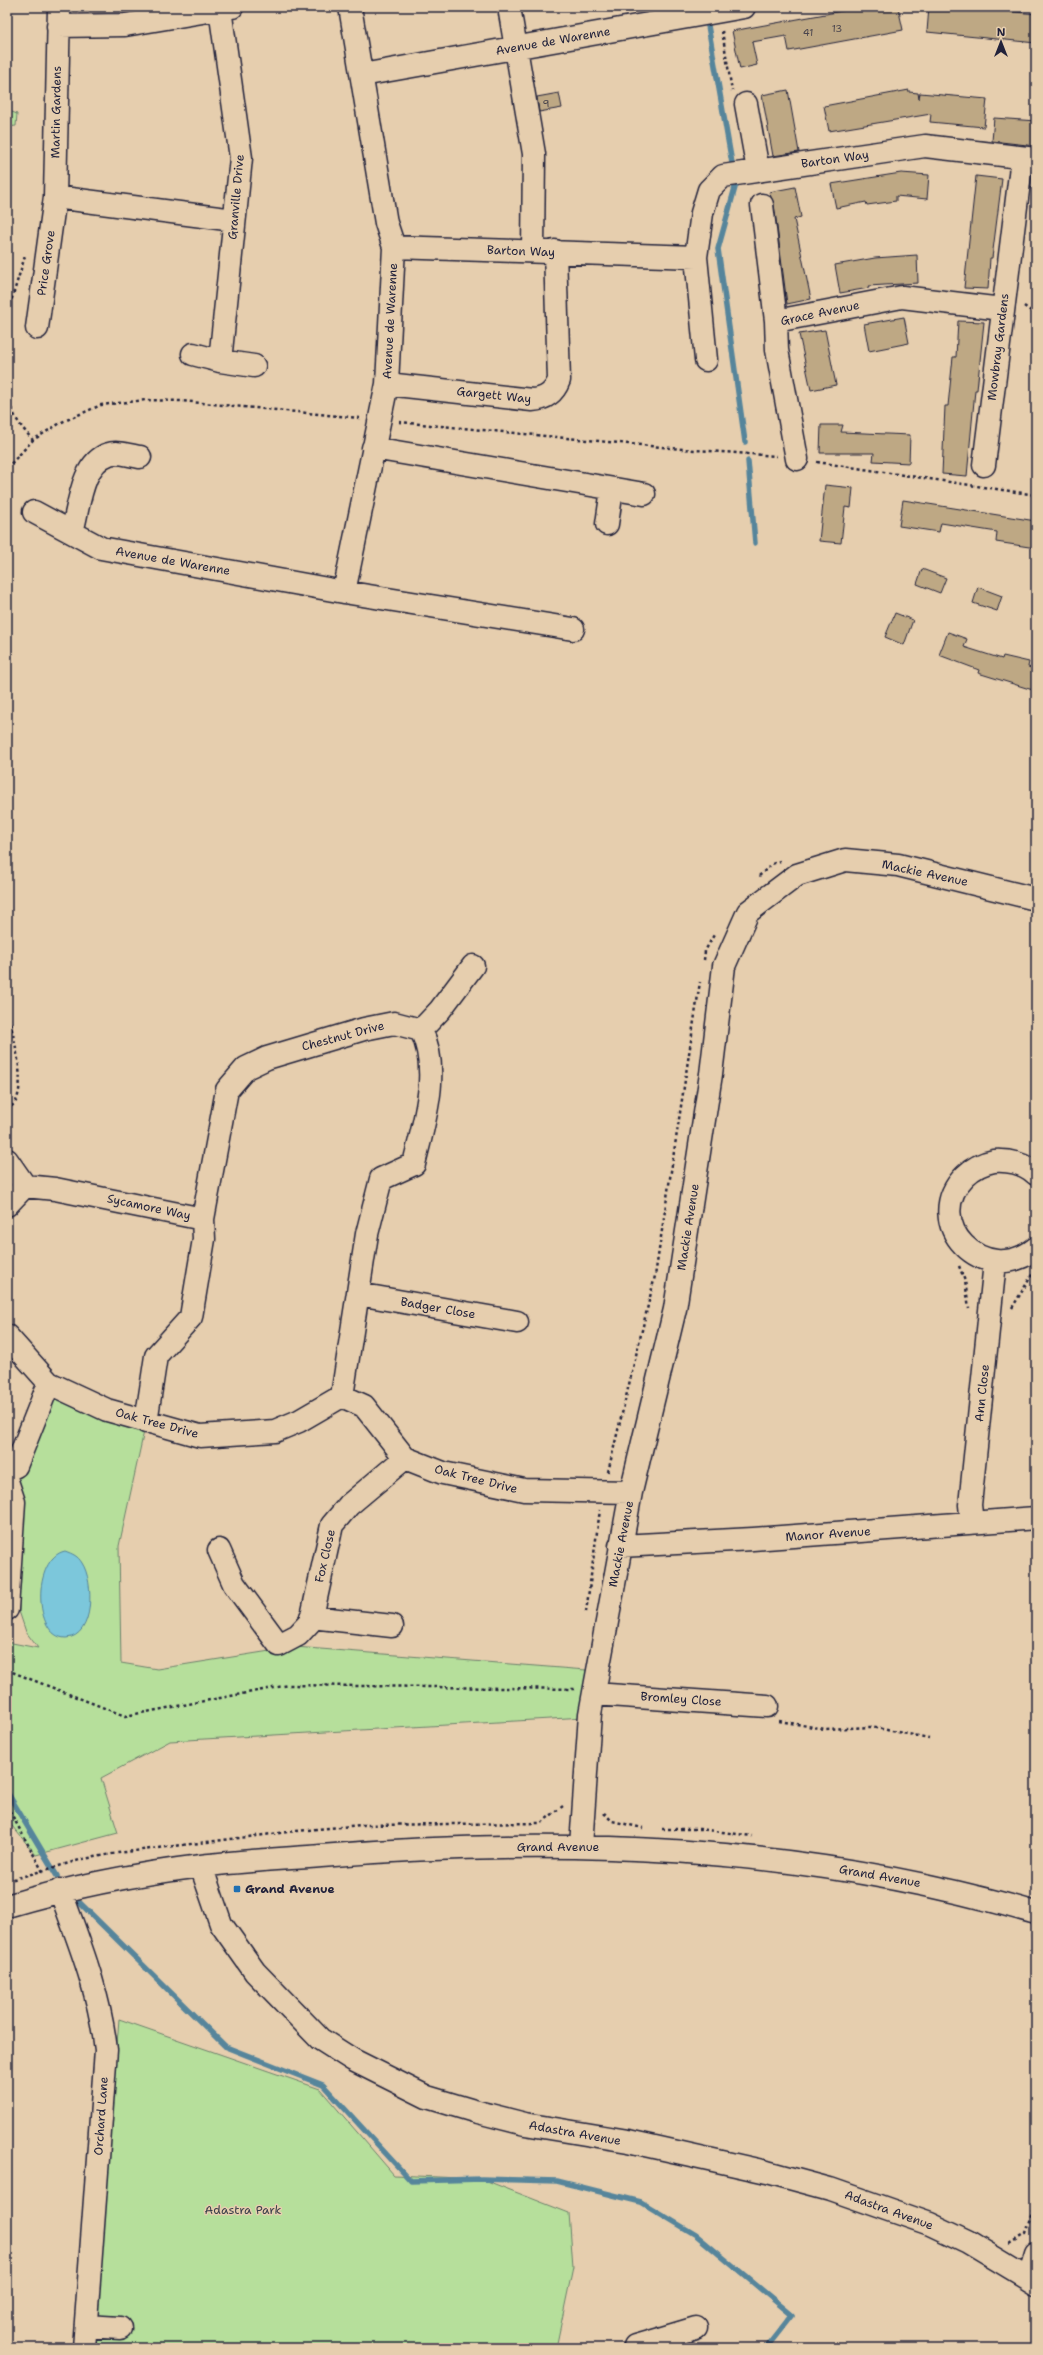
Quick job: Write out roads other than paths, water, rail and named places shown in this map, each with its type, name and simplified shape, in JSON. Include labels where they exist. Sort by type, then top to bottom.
[{"type":"street","name":"Avenue de Warenne","points":[[344,592],[387,384],[394,247],[386,223],[350,7]]},
{"type":"street","points":[[509,7],[534,154],[533,251]]},
{"type":"street","name":"Avenue de Warenne","points":[[362,75],[744,7]]},
{"type":"street","name":"Martin Gardens","points":[[55,197],[58,16],[125,25],[226,8]]},
{"type":"street","name":"Granville Drive","points":[[220,361],[241,158],[226,8]]},
{"type":"street","points":[[746,104],[758,170]]},
{"type":"street","name":"Barton Way","points":[[706,360],[696,257],[702,212],[709,190],[723,176],[925,146],[1029,159]]},
{"type":"street","name":"Mowbray Gardens","points":[[984,466],[1002,309],[1013,229],[1029,159]]},
{"type":"street","points":[[55,197],[234,220]]},
{"type":"street","name":"Price Grove","points":[[37,328],[55,197]]},
{"type":"street","points":[[762,205],[776,321]]},
{"type":"street","name":"Barton Way","points":[[394,247],[555,251],[696,257]]},
{"type":"street","name":"Gargett Way","points":[[387,384],[532,400],[542,399],[555,391],[559,380],[555,251]]},
{"type":"street","name":"Grace Avenue","points":[[797,459],[777,350],[776,321],[902,297],[1002,309]]},
{"type":"street","points":[[193,354],[220,361],[254,366]]},
{"type":"street","points":[[373,448],[644,494]]},
{"type":"street","points":[[72,532],[87,477],[95,462],[110,453],[140,457]]},
{"type":"street","points":[[607,524],[612,489]]},
{"type":"street","name":"Avenue de Warenne","points":[[34,512],[101,548],[344,592],[573,629]]},
{"type":"street","name":"Mackie Avenue","points":[[581,1846],[590,1714],[620,1546],[631,1492],[675,1309],[711,1074],[724,966],[748,912],[796,875],[845,860],[898,865],[1036,899]]},
{"type":"street","points":[[405,1458],[364,1406],[342,1396],[367,1234],[381,1179],[414,1164],[425,1120],[431,1065],[427,1044],[421,1030],[440,1010],[473,966]]},
{"type":"street","name":"Chestnut Drive","points":[[203,1219],[227,1090],[246,1068],[267,1058],[364,1028],[394,1023],[421,1030]]},
{"type":"street","points":[[7,1160],[25,1186],[7,1205]]},
{"type":"street","points":[[1036,1174],[1021,1164],[1004,1160],[987,1162],[971,1170],[963,1178],[951,1198],[950,1216],[953,1227],[964,1248],[979,1258],[995,1262],[1012,1261],[1027,1256],[1036,1248]]},
{"type":"street","name":"Sycamore Way","points":[[25,1186],[55,1188],[203,1219],[204,1239],[191,1317],[156,1356],[146,1422]]},
{"type":"street","name":"Ann Close","points":[[972,1523],[970,1505],[995,1262]]},
{"type":"street","name":"Badger Close","points":[[358,1294],[517,1322]]},
{"type":"street","name":"Oak Tree Drive","points":[[7,1336],[49,1383],[107,1410],[200,1436],[275,1431],[299,1421],[342,1396]]},
{"type":"street","points":[[7,1470],[16,1466],[49,1383]]},
{"type":"street","name":"Oak Tree Drive","points":[[405,1458],[443,1473],[524,1490],[631,1492]]},
{"type":"street","name":"Fox Close","points":[[219,1550],[234,1584],[278,1645],[298,1635],[311,1617],[332,1525],[349,1505],[405,1458]]},
{"type":"street","points":[[7,1481],[14,1502],[7,1609]]},
{"type":"street","name":"Manor Avenue","points":[[620,1546],[753,1539],[1036,1518]]},
{"type":"street","points":[[311,1617],[392,1626]]},
{"type":"street","name":"Bromley Close","points":[[594,1694],[767,1706]]},
{"type":"street","name":"Grand Avenue","points":[[7,1906],[60,1890],[201,1866],[419,1848],[581,1846],[696,1852],[786,1861],[880,1874],[971,1894],[1036,1913]]},
{"type":"street","name":"Adastra Avenue","points":[[201,1866],[221,1924],[255,1972],[294,2015],[320,2039],[353,2060],[420,2094],[474,2111],[525,2124],[628,2141],[768,2172],[830,2189],[930,2224],[968,2242],[1032,2280]]},
{"type":"street","name":"Orchard Lane","points":[[60,1890],[86,1959],[102,2018],[106,2050],[84,2348]]},
{"type":"street","points":[[1032,2280],[1036,2254]]},
{"type":"street","points":[[86,2326],[120,2328]]},
{"type":"street","points":[[635,2346],[660,2344],[696,2328]]},
{"type":"water","points":[[65,1551],[75,1556],[82,1563],[89,1582],[90,1594],[87,1619],[76,1635],[66,1638],[55,1635],[47,1625],[42,1612],[41,1597],[42,1582],[47,1568],[54,1557]]},
{"type":"waterway","points":[[707,20],[732,163]]},
{"type":"waterway","points":[[736,184],[718,249],[745,442]]},
{"type":"waterway","points":[[748,461],[755,543]]},
{"type":"waterway","points":[[7,1792],[57,1876]]},
{"type":"waterway","points":[[78,1901],[226,2047],[323,2085],[411,2181],[482,2179],[557,2181],[641,2202],[696,2235],[792,2315],[766,2348]]},
{"type":"place","name":"Grand Avenue","points":[[237,1889]]},
{"type":"park label","name":"Adastra Park","points":[[243,2210]]}]
